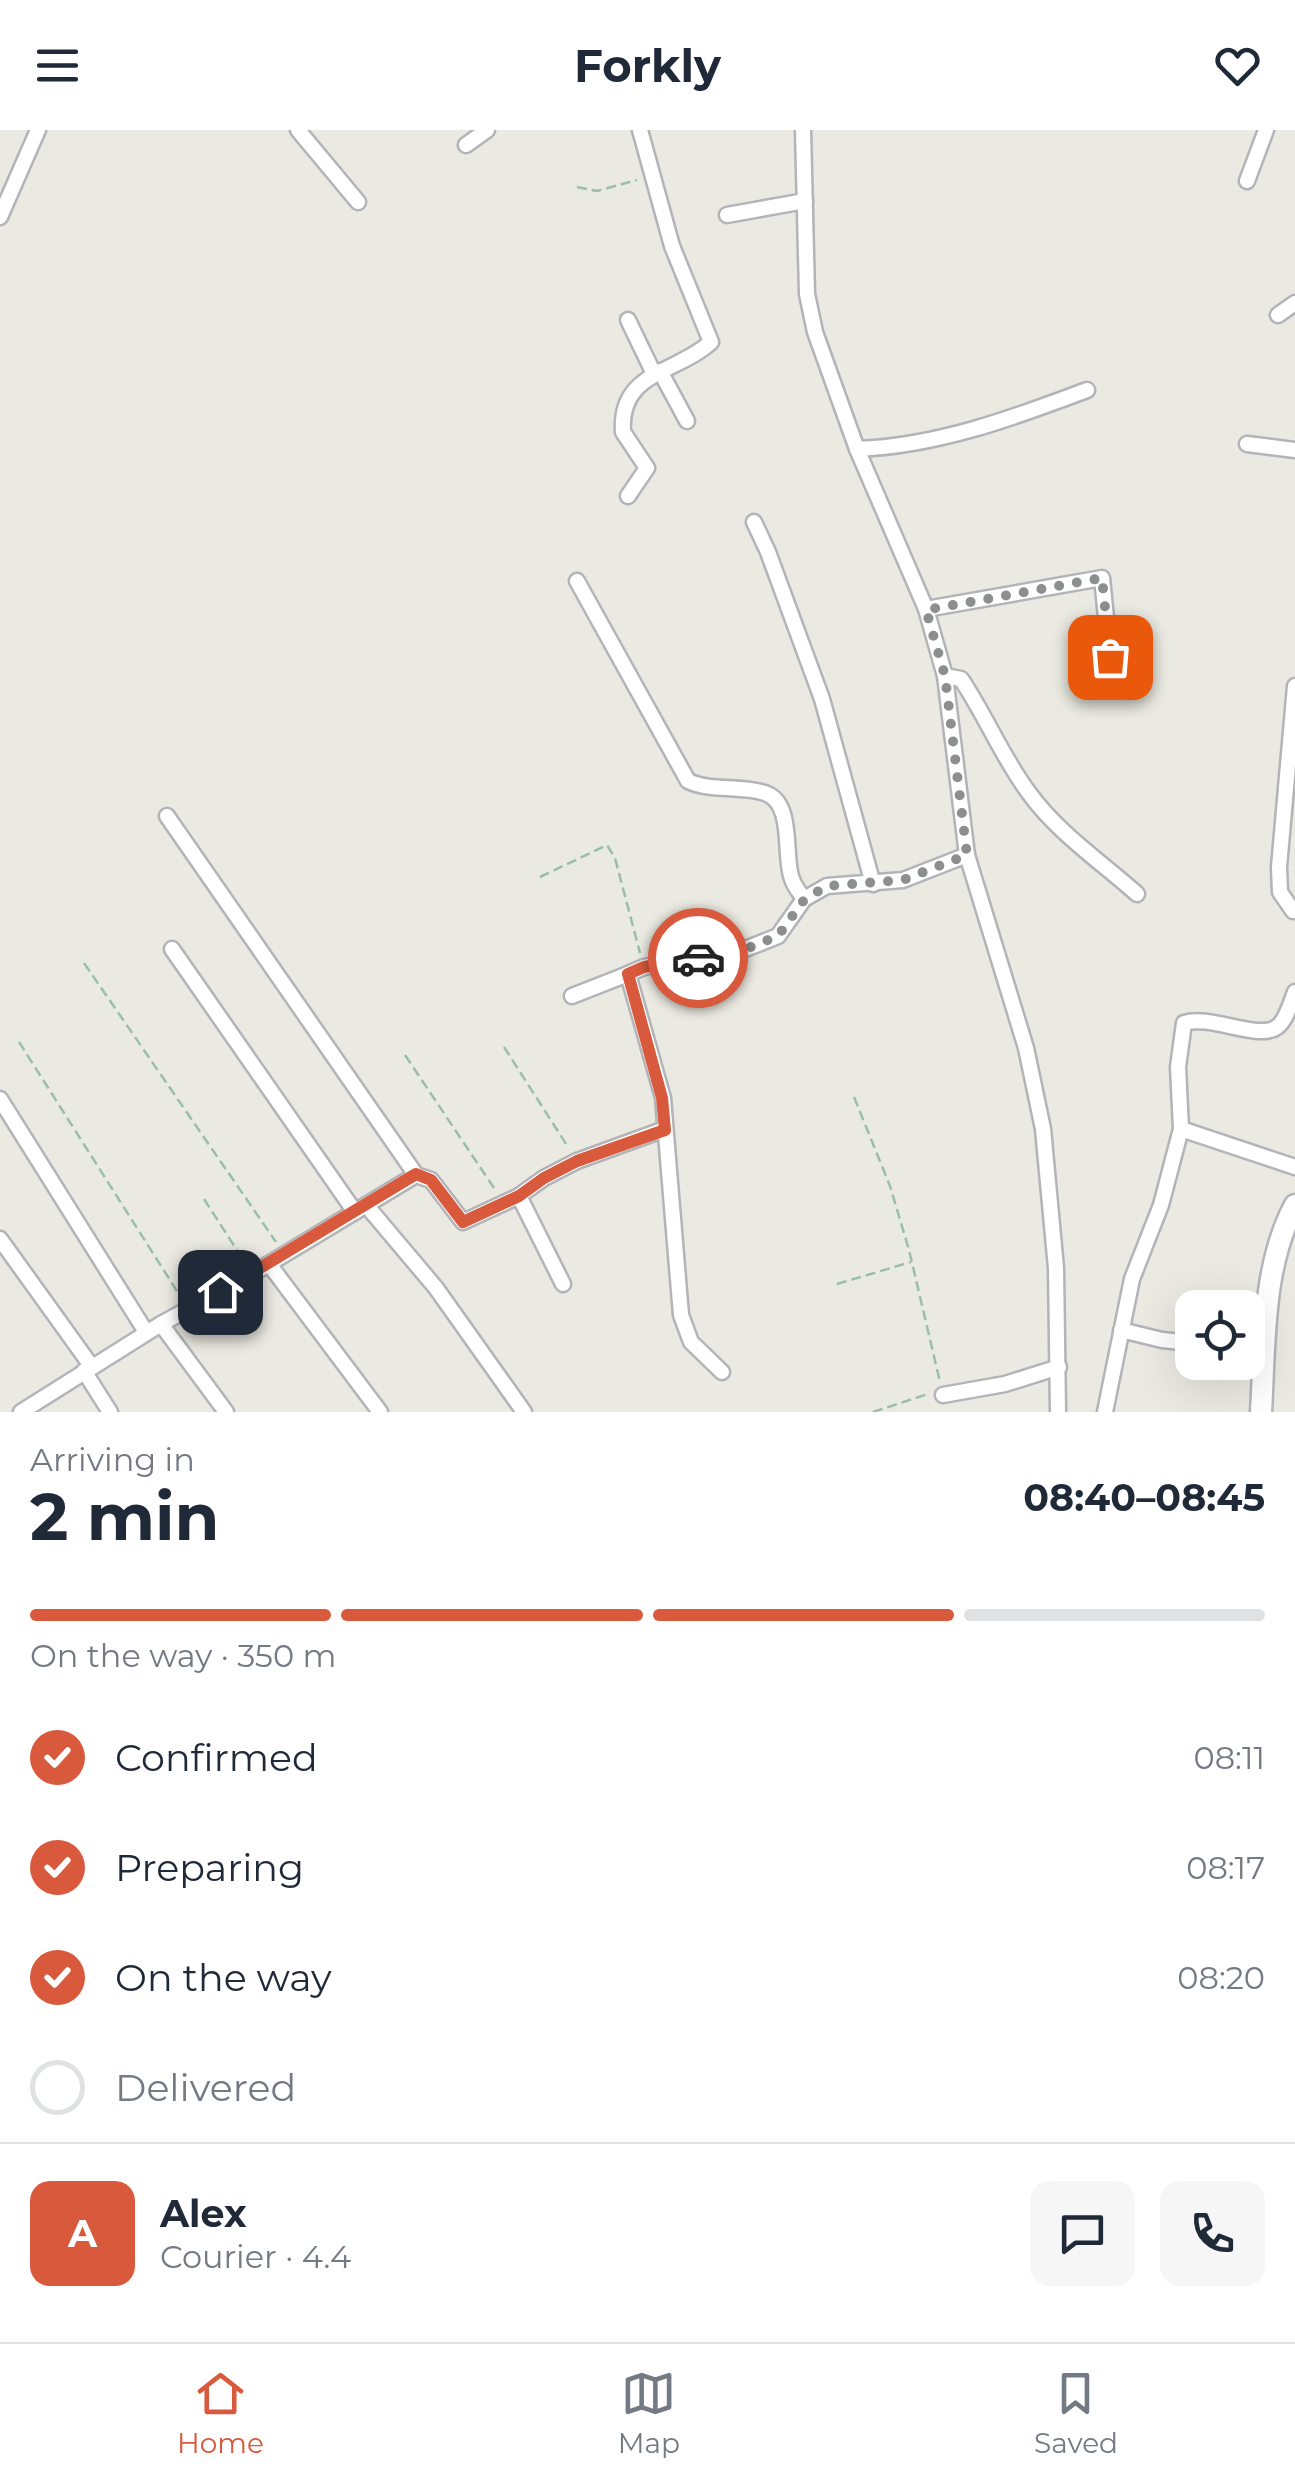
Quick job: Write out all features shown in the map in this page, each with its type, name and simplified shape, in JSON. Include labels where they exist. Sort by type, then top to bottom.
[{"type":"street","points":[[0,217],[38,130]]},
{"type":"street","points":[[298,130],[358,202]]},
{"type":"street","points":[[466,145],[487,130]]},
{"type":"street","points":[[628,496],[647,468],[624,432],[624,411],[633,391],[711,342],[672,246],[640,130]]},
{"type":"street","points":[[803,130],[807,294],[825,365],[856,449],[926,610],[945,676],[967,855],[1026,1048],[1043,1129],[1056,1268],[1058,1412]]},
{"type":"street","points":[[1248,181],[1266,130]]},
{"type":"street","points":[[727,216],[805,201]]},
{"type":"street","points":[[1278,315],[1295,303]]},
{"type":"street","points":[[628,320],[687,421]]},
{"type":"street","points":[[856,449],[966,432],[1088,390]]},
{"type":"street","points":[[1246,444],[1295,450]]},
{"type":"street","points":[[754,522],[822,700],[873,884]]},
{"type":"street","points":[[926,610],[1102,578],[1110,657]]},
{"type":"street","points":[[578,581],[688,781],[700,786],[764,792],[778,804],[791,878],[804,900]]},
{"type":"street","points":[[945,676],[961,679],[983,710],[994,738],[1031,797],[1068,835],[1137,894]]},
{"type":"street","points":[[1294,911],[1280,892],[1279,868],[1295,686]]},
{"type":"street","points":[[168,816],[416,1174],[431,1180],[463,1222],[519,1196],[577,1161],[665,1130]]},
{"type":"street","points":[[572,996],[644,967],[743,950],[778,936],[804,900],[827,886],[903,880],[967,855]]},
{"type":"street","points":[[172,949],[361,1208],[436,1288],[524,1412]]},
{"type":"street","points":[[628,974],[658,1081],[681,1315],[690,1342],[722,1372]]},
{"type":"street","points":[[1105,1412],[1132,1279],[1160,1206],[1181,1129],[1178,1067],[1184,1024],[1208,1020],[1248,1029],[1273,1029],[1281,1023],[1295,992]]},
{"type":"street","points":[[0,1098],[146,1332]]},
{"type":"street","points":[[1181,1129],[1295,1168]]},
{"type":"street","points":[[21,1412],[146,1332],[252,1274],[416,1174]]},
{"type":"street","points":[[519,1196],[563,1284]]},
{"type":"street","points":[[1261,1412],[1266,1317],[1277,1250],[1293,1214]]},
{"type":"street","points":[[0,1239],[88,1369],[110,1412]]},
{"type":"street","points":[[269,1264],[380,1412]]},
{"type":"street","points":[[161,1324],[226,1412]]},
{"type":"street","points":[[1121,1330],[1175,1341]]},
{"type":"street","points":[[943,1395],[1005,1384],[1059,1367]]},
{"type":"path","points":[[576,187],[596,192],[653,174]]},
{"type":"path","points":[[540,877],[607,845],[615,858],[644,967]]},
{"type":"path","points":[[84,963],[285,1254]]},
{"type":"path","points":[[20,1042],[188,1309]]},
{"type":"path","points":[[504,1047],[577,1161]]},
{"type":"path","points":[[405,1055],[504,1204]]},
{"type":"path","points":[[854,1097],[885,1171],[943,1395],[929,1394],[873,1412]]},
{"type":"path","points":[[204,1200],[252,1274]]},
{"type":"path","points":[[837,1284],[911,1262]]},
{"type":"way so far","points":[[698,958],[743,950],[778,936],[804,900],[827,886],[903,880],[967,855],[945,676],[926,610],[1102,578],[1110,657]]},
{"type":"route","points":[[220,1292],[416,1174],[431,1180],[463,1222],[519,1196],[577,1161],[665,1130],[662,1098],[628,974],[644,967],[698,958]]}]
